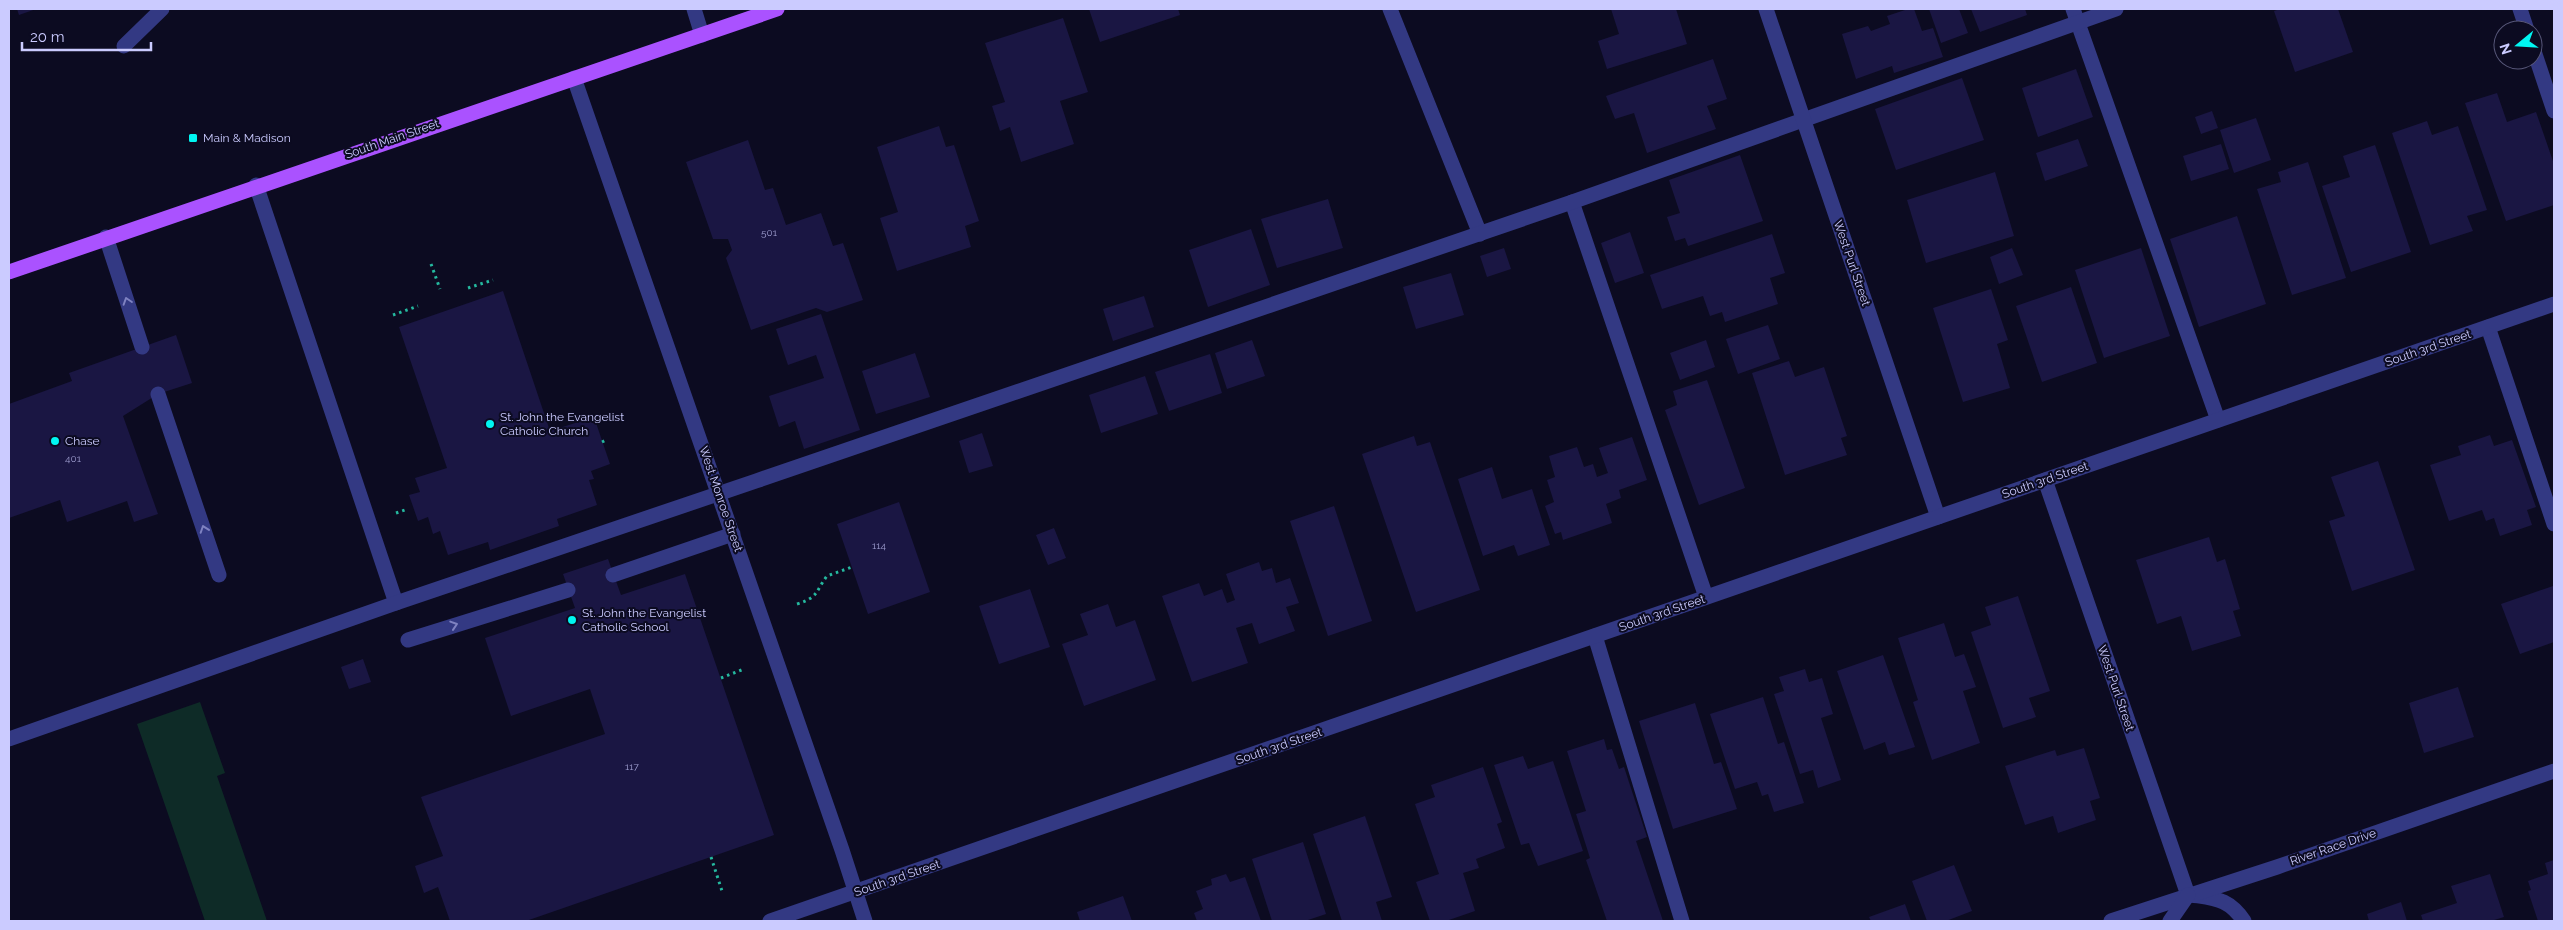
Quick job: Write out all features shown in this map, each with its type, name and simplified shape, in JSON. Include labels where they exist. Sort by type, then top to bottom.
[{"type":"main road","name":"South Main Street","points":[[9,272],[256,185],[777,9]]},
{"type":"street","points":[[124,46],[162,9]]},
{"type":"street","points":[[694,9],[702,35]]},
{"type":"street","points":[[1390,9],[1480,234]]},
{"type":"street","name":"West Purl Street","points":[[1766,9],[1938,517]]},
{"type":"street","points":[[9,739],[396,603],[1572,202],[1804,120],[2075,15],[2116,9]]},
{"type":"street","points":[[2075,15],[2218,420]]},
{"type":"street","points":[[2540,70],[2554,111]]},
{"type":"street","name":"West Monroe Street","points":[[574,78],[719,493],[865,921]]},
{"type":"street","points":[[256,185],[396,603]]},
{"type":"street","points":[[1572,202],[1706,598]]},
{"type":"street","points":[[106,237],[142,348]]},
{"type":"street","name":"South 3rd Street","points":[[770,921],[856,893],[2554,304]]},
{"type":"street","points":[[2488,327],[2554,524]]},
{"type":"street","points":[[158,394],[219,575]]},
{"type":"street","name":"West Purl Street","points":[[2045,480],[2188,895]]},
{"type":"street","points":[[613,575],[733,534]]},
{"type":"street","points":[[408,640],[568,590]]},
{"type":"street","points":[[1595,636],[1682,921]]},
{"type":"street","name":"River Race Drive","points":[[2111,921],[2277,867],[2554,771]]},
{"type":"street","points":[[2170,921],[2188,895],[2219,899],[2235,908],[2244,921]]},
{"type":"path","points":[[431,264],[440,289]]},
{"type":"path","points":[[468,288],[493,280]]},
{"type":"path","points":[[393,314],[418,306]]},
{"type":"path","points":[[797,604],[811,599],[819,593],[828,576],[852,566]]},
{"type":"path","points":[[721,678],[744,669]]},
{"type":"path","points":[[711,857],[722,891]]},
{"type":"green space","points":[[200,702],[225,773],[217,776],[267,921],[205,921],[137,724]]},
{"type":"building","points":[[17,9],[36,9],[19,15]]},
{"type":"building","points":[[1089,9],[1178,9],[1180,15],[1100,42]]},
{"type":"building","points":[[1611,9],[1676,9],[1687,44],[1607,69],[1598,41],[1619,34]]},
{"type":"building","points":[[1908,9],[1914,9],[1922,31],[1933,28],[1943,57],[1894,73],[1892,66],[1856,79],[1842,34],[1868,26],[1871,31],[1890,24],[1887,16]]},
{"type":"building","points":[[1929,9],[1959,9],[1968,33],[1941,43]]},
{"type":"building","points":[[1971,9],[2025,9],[2027,15],[1980,32]]},
{"type":"building","points":[[2280,9],[2338,9],[2353,52],[2295,72],[2274,11]]},
{"type":"building","points":[[1063,18],[1088,92],[1060,101],[1074,144],[1021,162],[1010,127],[1000,131],[992,106],[1005,102],[985,43]]},
{"type":"building","points":[[1713,59],[1727,99],[1707,106],[1716,129],[1647,153],[1634,113],[1615,119],[1606,96]]},
{"type":"building","points":[[2076,69],[2093,117],[2038,137],[2022,88]]},
{"type":"building","points":[[1962,78],[1984,140],[1896,170],[1875,109]]},
{"type":"building","points":[[2497,93],[2507,122],[2536,112],[2554,164],[2554,205],[2506,221],[2465,103]]},
{"type":"building","points":[[2212,111],[2218,128],[2201,134],[2195,117]]},
{"type":"building","points":[[2256,118],[2271,160],[2234,173],[2220,130]]},
{"type":"building","points":[[2427,121],[2432,135],[2458,126],[2487,210],[2467,216],[2473,231],[2430,245],[2392,133]]},
{"type":"building","points":[[939,126],[946,147],[954,145],[979,221],[965,226],[971,247],[897,271],[880,218],[898,212],[877,147]]},
{"type":"building","points":[[2078,139],[2088,166],[2045,181],[2036,153]]},
{"type":"building","points":[[748,140],[765,190],[773,188],[786,225],[821,213],[833,246],[843,243],[863,300],[827,312],[816,308],[751,330],[726,258],[732,250],[728,239],[713,239],[686,162]]},
{"type":"building","points":[[2221,144],[2229,169],[2191,181],[2183,156]]},
{"type":"building","points":[[2375,145],[2411,252],[2351,272],[2322,186],[2350,177],[2343,156]]},
{"type":"building","points":[[1740,155],[1763,221],[1688,246],[1685,238],[1675,241],[1667,217],[1680,213],[1669,180]]},
{"type":"building","points":[[2308,162],[2346,278],[2292,295],[2257,189],[2281,182],[2278,172]]},
{"type":"building","points":[[1995,172],[2014,236],[1926,263],[1907,200]]},
{"type":"building","points":[[1328,199],[1343,248],[1277,268],[1261,219]]},
{"type":"building","points":[[2237,216],[2266,304],[2199,327],[2170,239]]},
{"type":"building","points":[[1251,229],[1270,285],[1208,307],[1189,250]]},
{"type":"building","points":[[1630,232],[1644,273],[1615,283],[1601,243]]},
{"type":"building","points":[[1772,234],[1785,273],[1770,278],[1778,304],[1725,322],[1722,312],[1710,316],[1703,296],[1662,309],[1650,275]]},
{"type":"building","points":[[1504,248],[1511,269],[1487,277],[1480,256]]},
{"type":"building","points":[[2012,248],[2023,275],[1999,284],[1990,257]]},
{"type":"building","points":[[2141,248],[2170,336],[2104,358],[2075,270]]},
{"type":"building","points":[[1451,273],[1464,315],[1416,329],[1403,287]]},
{"type":"building","points":[[2071,287],[2097,363],[2042,382],[2016,306]]},
{"type":"building","points":[[1991,289],[2008,340],[1997,344],[2010,388],[1963,402],[1933,308]]},
{"type":"building","name":"St. John the Evangelist Catholic Church","points":[[503,291],[550,431],[594,417],[610,464],[591,471],[594,479],[589,480],[597,505],[557,519],[559,526],[490,550],[488,542],[448,555],[440,531],[433,534],[428,517],[418,521],[409,495],[420,492],[415,478],[447,468],[399,327]]},
{"type":"building","points":[[1144,296],[1154,327],[1113,341],[1103,309]]},
{"type":"building","points":[[821,314],[860,430],[804,449],[795,421],[779,427],[769,396],[824,378],[816,355],[788,365],[776,329]]},
{"type":"building","points":[[1768,325],[1780,359],[1738,374],[1726,339]]},
{"type":"building","points":[[176,335],[192,383],[158,394],[123,416],[158,514],[134,522],[127,501],[67,522],[60,500],[9,518],[9,404],[72,381],[69,373]]},
{"type":"building","points":[[1252,340],[1265,376],[1227,389],[1215,353]]},
{"type":"building","points":[[1706,340],[1715,367],[1680,380],[1670,353]]},
{"type":"building","points":[[915,353],[930,397],[876,414],[862,371]]},
{"type":"building","points":[[1210,354],[1222,393],[1169,411],[1155,372]]},
{"type":"building","points":[[1789,361],[1795,377],[1824,367],[1847,436],[1841,438],[1847,455],[1785,475],[1752,373]]},
{"type":"building","points":[[1145,376],[1158,414],[1101,433],[1089,395]]},
{"type":"building","points":[[1707,380],[1745,488],[1699,505],[1665,410],[1677,405],[1673,391]]},
{"type":"building","points":[[982,433],[993,466],[969,473],[959,441]]},
{"type":"building","points":[[2490,435],[2494,446],[2512,440],[2536,507],[2527,510],[2532,525],[2500,536],[2494,518],[2486,521],[2482,510],[2449,521],[2430,465],[2461,455],[2458,446]]},
{"type":"building","points":[[1414,436],[1417,446],[1430,442],[1480,590],[1416,612],[1362,454]]},
{"type":"building","points":[[1632,437],[1647,480],[1619,490],[1621,498],[1606,504],[1612,523],[1563,540],[1561,532],[1555,534],[1545,506],[1554,502],[1547,480],[1555,477],[1549,456],[1577,447],[1584,467],[1593,464],[1597,477],[1608,473],[1599,448]]},
{"type":"building","points":[[2378,461],[2415,570],[2352,591],[2329,521],[2345,516],[2331,477]]},
{"type":"building","points":[[1492,467],[1502,499],[1532,489],[1550,545],[1518,556],[1514,545],[1483,556],[1458,479]]},
{"type":"building","points":[[899,502],[930,592],[868,614],[837,524]]},
{"type":"building","points":[[1334,506],[1372,621],[1328,636],[1290,521]]},
{"type":"building","points":[[1054,528],[1066,558],[1048,565],[1036,535]]},
{"type":"building","points":[[2209,537],[2217,562],[2225,559],[2240,609],[2233,611],[2241,636],[2192,651],[2181,616],[2157,624],[2136,560]]},
{"type":"building","points":[[608,559],[621,595],[685,574],[774,835],[526,921],[450,921],[438,887],[424,893],[415,866],[443,856],[421,797],[605,734],[590,689],[511,716],[485,638],[575,608],[563,574]]},
{"type":"building","points":[[1259,562],[1262,571],[1272,568],[1276,583],[1290,578],[1299,603],[1286,607],[1295,631],[1259,644],[1252,623],[1236,628],[1248,663],[1192,682],[1162,596],[1199,583],[1204,596],[1222,589],[1227,603],[1235,600],[1226,574]]},
{"type":"building","points":[[2553,586],[2554,642],[2520,654],[2501,604]]},
{"type":"building","points":[[1030,589],[1050,647],[999,664],[979,606]]},
{"type":"building","points":[[2018,596],[2050,691],[2029,698],[2036,717],[2003,728],[1971,632],[1991,625],[1985,607]]},
{"type":"building","points":[[1108,604],[1116,627],[1135,620],[1156,680],[1084,706],[1062,644],[1088,635],[1080,614]]},
{"type":"building","points":[[1944,623],[1955,657],[1964,654],[1976,687],[1963,691],[1980,743],[1932,760],[1913,702],[1918,700],[1898,638]]},
{"type":"building","points":[[1883,655],[1915,747],[1889,755],[1885,742],[1864,750],[1837,671]]},
{"type":"building","points":[[363,659],[371,682],[349,689],[341,667]]},
{"type":"building","points":[[1805,669],[1809,682],[1822,678],[1833,714],[1821,718],[1841,780],[1818,788],[1813,770],[1800,774],[1774,694],[1784,691],[1779,677]]},
{"type":"building","points":[[2458,687],[2474,737],[2424,753],[2409,703]]},
{"type":"building","points":[[1763,697],[1778,744],[1784,742],[1804,803],[1774,812],[1768,794],[1762,796],[1757,782],[1735,789],[1710,714]]},
{"type":"building","points":[[1695,703],[1714,764],[1721,762],[1737,809],[1673,829],[1639,721]]},
{"type":"building","points":[[1604,739],[1607,750],[1612,749],[1619,769],[1624,767],[1647,837],[1636,841],[1663,921],[1607,921],[1586,860],[1590,858],[1576,814],[1586,811],[1567,751]]},
{"type":"building","points":[[2084,748],[2100,798],[2090,801],[2096,820],[2058,833],[2053,816],[2025,825],[2005,766],[2055,750],[2057,756]]},
{"type":"building","points":[[1523,756],[1528,769],[1553,761],[1583,851],[1538,866],[1529,843],[1521,845],[1494,765]]},
{"type":"building","points":[[1483,767],[1502,822],[1497,824],[1505,848],[1476,859],[1479,868],[1463,873],[1475,911],[1446,921],[1430,921],[1416,882],[1439,874],[1415,804],[1435,797],[1431,785]]},
{"type":"building","points":[[1365,816],[1392,897],[1376,902],[1382,921],[1342,921],[1313,834]]},
{"type":"building","points":[[1303,842],[1326,914],[1305,921],[1272,921],[1252,859]]},
{"type":"building","points":[[2554,860],[2554,921],[2538,921],[2528,891],[2531,890],[2528,881],[2548,874],[2545,863]]},
{"type":"building","points":[[1954,865],[1972,911],[1946,921],[1927,921],[1912,881]]},
{"type":"building","points":[[1226,874],[1230,882],[1245,877],[1261,921],[1197,921],[1194,913],[1203,909],[1196,891],[1212,885],[1211,879]]},
{"type":"building","points":[[2490,874],[2504,917],[2491,921],[2423,921],[2421,915],[2457,903],[2451,886]]},
{"type":"building","points":[[1123,896],[1132,921],[1080,921],[1077,912]]},
{"type":"building","points":[[2401,902],[2407,921],[2369,921],[2367,914]]},
{"type":"building","points":[[1905,904],[1911,921],[1871,921],[1869,917]]},
{"type":"place","name":"Main & Madison","points":[[193,138]]},
{"type":"place","name":"St. John the Evangelist Catholic Church","points":[[490,424]]},
{"type":"place","name":"Chase","points":[[55,441]]},
{"type":"place","name":"St. John the Evangelist Catholic School","points":[[572,620]]}]
